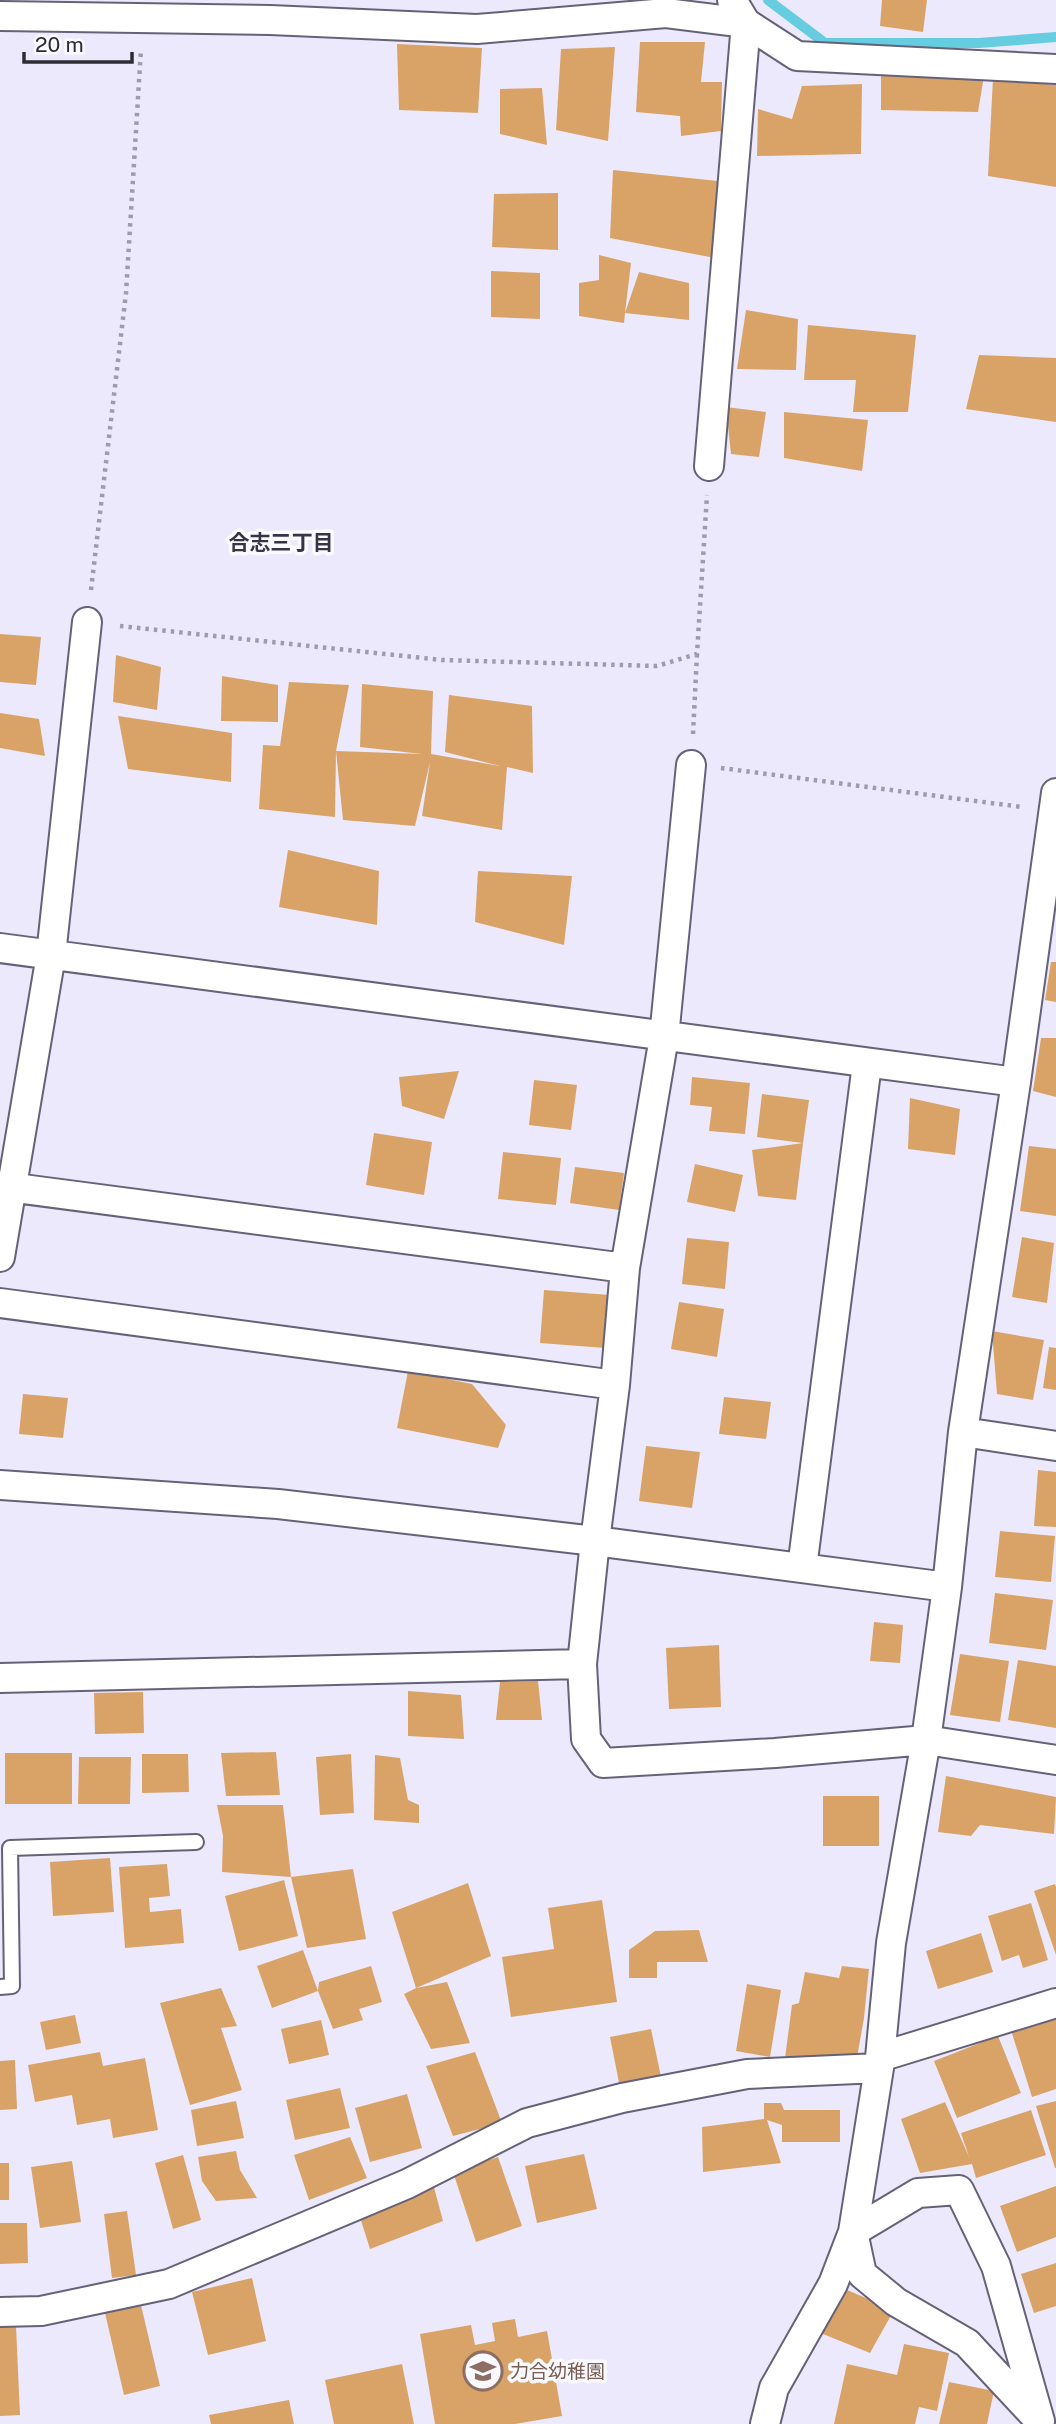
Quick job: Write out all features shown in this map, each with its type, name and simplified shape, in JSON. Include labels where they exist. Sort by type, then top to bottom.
[{"type":"street","points":[[709,466],[739,12]]},
{"type":"street","points":[[0,16],[270,20],[477,29],[666,13],[739,12],[797,56],[1056,69]]},
{"type":"street","points":[[0,1257],[6,1186],[51,955],[87,622]]},
{"type":"street","points":[[691,765],[663,1037],[625,1268],[615,1385],[595,1541],[582,1664],[586,1739],[603,1763],[775,1753],[926,1740],[1056,1760]]},
{"type":"street","points":[[765,2424],[774,2388],[833,2284],[853,2232],[880,2062],[891,1943],[926,1740],[947,1587],[963,1432],[1055,805]]},
{"type":"street","points":[[0,948],[1016,1082]]},
{"type":"street","points":[[802,1568],[867,1063]]},
{"type":"street","points":[[6,1186],[625,1268]]},
{"type":"street","points":[[0,1303],[615,1385]]},
{"type":"street","points":[[963,1432],[1056,1446]]},
{"type":"street","points":[[0,1485],[278,1504],[595,1541],[947,1587]]},
{"type":"street","points":[[0,1678],[582,1664]]},
{"type":"street","points":[[0,2312],[41,2311],[169,2284],[407,2184],[527,2123],[622,2098],[747,2074],[880,2062],[1056,2003]]},
{"type":"street","points":[[853,2232],[918,2193],[959,2190],[996,2266],[1042,2423]]},
{"type":"street","points":[[853,2232],[862,2274],[896,2302],[967,2343],[1042,2423]]},
{"type":"lane","points":[[0,1987],[12,1986],[10,1848],[196,1842]]},
{"type":"path","points":[[143,20],[126,293],[87,622],[442,660],[657,666],[697,654]]},
{"type":"path","points":[[709,466],[691,765],[1055,805]]},
{"type":"building","points":[[882,0],[927,0],[923,32],[880,26]]},
{"type":"building","points":[[640,42],[705,42],[701,82],[722,82],[721,131],[681,136],[680,116],[636,112]]},
{"type":"building","points":[[397,44],[482,48],[478,113],[399,110]]},
{"type":"building","points":[[615,47],[608,141],[556,130],[561,49]]},
{"type":"building","points":[[986,64],[978,112],[881,110],[881,74]]},
{"type":"building","points":[[993,78],[1056,85],[1056,187],[988,176]]},
{"type":"building","points":[[862,84],[861,154],[757,156],[758,109],[792,119],[802,86]]},
{"type":"building","points":[[542,88],[547,145],[500,134],[500,89]]},
{"type":"building","points":[[613,170],[718,181],[715,258],[610,238]]},
{"type":"building","points":[[558,193],[558,250],[492,247],[494,194]]},
{"type":"building","points":[[599,255],[631,263],[624,323],[579,316],[579,283],[599,280]]},
{"type":"building","points":[[491,271],[540,273],[540,319],[491,317]]},
{"type":"building","points":[[639,272],[689,283],[689,320],[625,313]]},
{"type":"building","points":[[746,310],[798,319],[796,370],[737,369]]},
{"type":"building","points":[[808,325],[916,335],[908,412],[853,412],[856,380],[804,380]]},
{"type":"building","points":[[979,355],[1056,358],[1056,422],[966,409]]},
{"type":"building","points":[[726,407],[766,412],[759,457],[731,454]]},
{"type":"building","points":[[784,412],[868,420],[862,471],[784,458]]},
{"type":"building","points":[[0,634],[41,637],[36,685],[0,682]]},
{"type":"building","points":[[116,655],[161,667],[157,710],[113,702]]},
{"type":"building","points":[[222,676],[278,685],[278,722],[221,721]]},
{"type":"building","points":[[289,682],[349,685],[336,751],[335,817],[259,809],[263,745],[280,746]]},
{"type":"building","points":[[362,684],[433,691],[431,754],[500,766],[445,752],[449,695],[532,706],[533,773],[507,767],[502,830],[422,816],[430,762],[415,826],[343,820],[336,751],[422,754],[360,747]]},
{"type":"building","points":[[0,713],[39,719],[45,756],[0,748]]},
{"type":"building","points":[[118,716],[232,733],[231,782],[128,769]]},
{"type":"building","points":[[288,850],[379,871],[377,925],[279,907]]},
{"type":"building","points":[[478,871],[572,876],[564,945],[475,922]]},
{"type":"building","points":[[1051,962],[1056,962],[1056,1002],[1045,1000]]},
{"type":"building","points":[[1041,1038],[1056,1038],[1056,1097],[1033,1091]]},
{"type":"building","points":[[459,1071],[444,1119],[402,1106],[399,1077]]},
{"type":"building","points":[[692,1077],[750,1083],[745,1134],[709,1131],[712,1107],[690,1105]]},
{"type":"building","points":[[534,1080],[577,1085],[571,1130],[529,1125]]},
{"type":"building","points":[[762,1094],[809,1100],[803,1143],[757,1137]]},
{"type":"building","points":[[910,1098],[960,1109],[955,1155],[908,1149]]},
{"type":"building","points":[[374,1133],[432,1142],[424,1195],[366,1185]]},
{"type":"building","points":[[803,1143],[796,1200],[758,1196],[752,1150]]},
{"type":"building","points":[[1029,1146],[1056,1149],[1056,1216],[1020,1211]]},
{"type":"building","points":[[503,1152],[561,1158],[556,1205],[498,1199]]},
{"type":"building","points":[[695,1164],[743,1175],[735,1212],[687,1202]]},
{"type":"building","points":[[575,1167],[624,1173],[619,1210],[570,1203]]},
{"type":"building","points":[[1022,1237],[1054,1243],[1047,1303],[1012,1297]]},
{"type":"building","points":[[687,1238],[729,1242],[725,1289],[682,1284]]},
{"type":"building","points":[[544,1290],[610,1295],[605,1348],[540,1343]]},
{"type":"building","points":[[679,1302],[724,1309],[717,1357],[671,1349]]},
{"type":"building","points":[[992,1331],[1044,1340],[1033,1400],[997,1394]]},
{"type":"building","points":[[1049,1347],[1056,1348],[1056,1390],[1043,1388]]},
{"type":"building","points":[[408,1371],[472,1384],[506,1425],[498,1448],[397,1428]]},
{"type":"building","points":[[23,1394],[68,1398],[63,1438],[19,1434]]},
{"type":"building","points":[[724,1397],[771,1402],[766,1439],[719,1434]]},
{"type":"building","points":[[646,1446],[700,1452],[692,1508],[639,1501]]},
{"type":"building","points":[[1038,1470],[1056,1472],[1056,1527],[1034,1526]]},
{"type":"building","points":[[1000,1531],[1055,1536],[1051,1582],[995,1577]]},
{"type":"building","points":[[995,1593],[1053,1600],[1046,1650],[989,1643]]},
{"type":"building","points":[[874,1622],[903,1625],[900,1663],[870,1661]]},
{"type":"building","points":[[719,1645],[721,1707],[669,1709],[666,1648]]},
{"type":"building","points":[[960,1654],[1009,1661],[1000,1722],[950,1715]]},
{"type":"building","points":[[1018,1660],[1056,1666],[1056,1728],[1008,1720]]},
{"type":"building","points":[[538,1681],[542,1720],[496,1720],[500,1682]]},
{"type":"building","points":[[408,1691],[461,1695],[464,1739],[408,1736]]},
{"type":"building","points":[[143,1692],[144,1733],[95,1734],[94,1693]]},
{"type":"building","points":[[276,1752],[280,1795],[226,1796],[221,1753]]},
{"type":"building","points":[[5,1753],[72,1753],[72,1804],[5,1804]]},
{"type":"building","points":[[142,1754],[188,1754],[189,1792],[142,1793]]},
{"type":"building","points":[[351,1754],[354,1813],[320,1815],[316,1757]]},
{"type":"building","points":[[375,1755],[400,1758],[408,1800],[419,1805],[419,1823],[374,1820]]},
{"type":"building","points":[[79,1757],[131,1757],[130,1804],[78,1804]]},
{"type":"building","points":[[946,1776],[1056,1797],[1054,1834],[980,1825],[971,1836],[938,1832]]},
{"type":"building","points":[[823,1796],[879,1796],[879,1846],[823,1846]]},
{"type":"building","points":[[217,1805],[283,1805],[291,1877],[222,1872],[223,1836]]},
{"type":"building","points":[[110,1858],[114,1912],[53,1916],[50,1862]]},
{"type":"building","points":[[167,1864],[170,1896],[149,1898],[150,1912],[181,1909],[184,1943],[125,1948],[119,1867]]},
{"type":"building","points":[[353,1869],[366,1939],[307,1948],[291,1877]]},
{"type":"building","points":[[284,1880],[298,1936],[239,1951],[225,1896]]},
{"type":"building","points":[[468,1883],[491,1956],[416,1988],[392,1912]]},
{"type":"building","points":[[1055,1884],[1056,1887],[1056,1955],[1034,1891]]},
{"type":"building","points":[[602,1900],[617,2002],[511,2017],[502,1957],[554,1949],[548,1908]]},
{"type":"building","points":[[1031,1903],[1048,1960],[1023,1968],[1019,1955],[1002,1961],[988,1916]]},
{"type":"building","points":[[699,1930],[708,1962],[657,1962],[657,1978],[629,1978],[629,1950],[655,1931]]},
{"type":"building","points":[[981,1933],[993,1972],[938,1989],[926,1951]]},
{"type":"building","points":[[303,1950],[318,1991],[272,2008],[257,1966]]},
{"type":"building","points":[[371,1966],[382,2002],[359,2009],[363,2020],[333,2029],[318,1991],[319,1982]]},
{"type":"building","points":[[842,1966],[869,1969],[855,2069],[785,2058],[792,2005],[799,2003],[805,1972],[839,1978]]},
{"type":"building","points":[[447,1982],[470,2043],[431,2049],[404,1994],[416,1988]]},
{"type":"building","points":[[747,1984],[781,1990],[770,2057],[736,2051]]},
{"type":"building","points":[[221,1988],[237,2026],[221,2028],[242,2090],[190,2105],[160,2003]]},
{"type":"building","points":[[1056,2013],[1056,2089],[1032,2097],[1010,2027]]},
{"type":"building","points":[[75,2015],[81,2043],[46,2050],[40,2022]]},
{"type":"building","points":[[321,2020],[329,2055],[289,2064],[281,2029]]},
{"type":"building","points":[[651,2029],[664,2091],[622,2098],[610,2037]]},
{"type":"building","points":[[998,2036],[1021,2093],[957,2118],[934,2061]]},
{"type":"building","points":[[100,2052],[103,2066],[145,2058],[158,2130],[113,2138],[110,2119],[77,2125],[72,2095],[35,2102],[28,2065]]},
{"type":"building","points":[[475,2052],[502,2123],[453,2136],[426,2066]]},
{"type":"building","points":[[15,2060],[17,2109],[0,2110],[0,2061]]},
{"type":"building","points":[[340,2088],[350,2128],[295,2140],[286,2100]]},
{"type":"building","points":[[407,2094],[422,2148],[370,2162],[355,2108]]},
{"type":"building","points":[[236,2101],[244,2138],[197,2146],[191,2110]]},
{"type":"building","points":[[1056,2101],[1056,2168],[1055,2168],[1036,2106]]},
{"type":"building","points":[[945,2102],[969,2157],[961,2133],[1031,2110],[1046,2155],[976,2178],[972,2164],[920,2173],[901,2119]]},
{"type":"building","points":[[764,2103],[781,2103],[784,2110],[840,2110],[840,2142],[782,2142],[782,2125],[767,2120],[781,2163],[703,2172],[702,2127],[764,2119]]},
{"type":"building","points":[[350,2137],[367,2178],[309,2200],[294,2155]]},
{"type":"building","points":[[236,2151],[240,2170],[257,2198],[216,2201],[202,2181],[198,2157]]},
{"type":"building","points":[[584,2154],[597,2209],[537,2223],[525,2166]]},
{"type":"building","points":[[183,2155],[201,2220],[173,2229],[155,2163]]},
{"type":"building","points":[[498,2157],[522,2226],[476,2242],[453,2172]]},
{"type":"building","points":[[72,2161],[81,2222],[40,2228],[31,2167]]},
{"type":"building","points":[[0,2163],[9,2163],[9,2200],[0,2200]]},
{"type":"building","points":[[432,2180],[443,2221],[370,2249],[359,2214]]},
{"type":"building","points":[[1056,2186],[1056,2237],[1017,2252],[1000,2206]]},
{"type":"building","points":[[127,2211],[136,2275],[112,2278],[104,2214]]},
{"type":"building","points":[[0,2223],[27,2223],[28,2263],[0,2264]]},
{"type":"building","points":[[1056,2263],[1056,2306],[1034,2313],[1021,2274]]},
{"type":"building","points":[[252,2278],[266,2341],[208,2355],[192,2292]]},
{"type":"building","points":[[833,2284],[894,2310],[870,2353],[818,2332]]},
{"type":"building","points":[[141,2305],[160,2386],[124,2395],[105,2313]]},
{"type":"building","points":[[515,2319],[518,2337],[547,2331],[562,2416],[515,2424],[435,2424],[420,2334],[471,2325],[475,2345],[495,2341],[492,2323]]},
{"type":"building","points":[[16,2326],[20,2415],[0,2416],[0,2327]]},
{"type":"building","points":[[904,2344],[949,2353],[937,2411],[919,2407],[915,2424],[834,2424],[847,2364],[897,2375]]},
{"type":"building","points":[[402,2364],[414,2424],[334,2424],[325,2380]]},
{"type":"building","points":[[949,2382],[994,2391],[987,2424],[939,2424]]},
{"type":"building","points":[[289,2400],[294,2424],[211,2424],[209,2415]]},
{"type":"waterway","points":[[768,0],[825,43],[979,43],[1056,37]]},
{"type":"place","name":"力合幼稚園","points":[[483,2371]]},
{"type":"district","name":"合志三丁目","points":[[281,542]]}]
